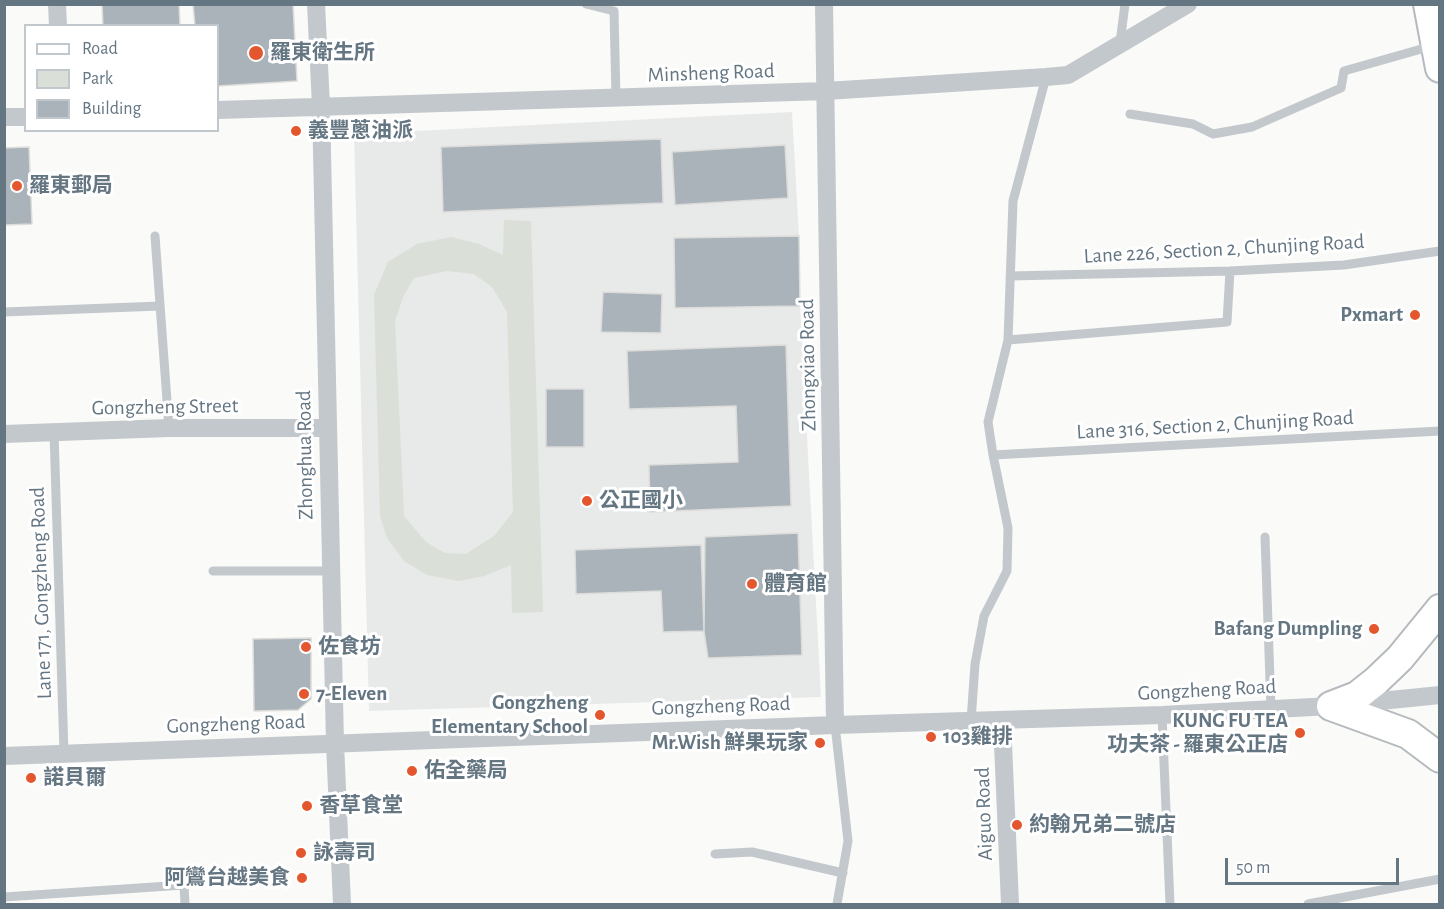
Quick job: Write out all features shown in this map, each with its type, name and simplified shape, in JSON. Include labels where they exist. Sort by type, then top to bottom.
[{"type":"main road","points":[[1428,4],[1438,56]]},
{"type":"main road","points":[[1331,706],[1357,696],[1376,681],[1400,658],[1440,609]]},
{"type":"main road","points":[[1331,706],[1408,734],[1440,758]]},
{"type":"street","points":[[57,4],[58,24]]},
{"type":"street","name":"Zhonghua Road","points":[[316,4],[321,106],[330,571],[342,904]]},
{"type":"street","name":"Zhongxiao Road","points":[[824,4],[835,725]]},
{"type":"street","name":"Minsheng Road","points":[[219,110],[826,91],[1046,78],[1068,75],[1188,4]]},
{"type":"street","points":[[4,117],[24,117]]},
{"type":"street","name":"Gongzheng Street","points":[[4,434],[169,428],[327,429]]},
{"type":"street","name":"Gongzheng Road","points":[[4,756],[835,725],[1162,716],[1331,706],[1440,695]]},
{"type":"street","name":"Aiguo Road","points":[[1002,721],[1010,904]]},
{"type":"lane","points":[[586,4],[614,11],[616,99]]},
{"type":"lane","points":[[1119,45],[1125,4]]},
{"type":"lane","points":[[1130,114],[1193,124],[1214,134],[1252,127],[1341,88],[1344,71],[1438,56]]},
{"type":"lane","points":[[971,722],[975,664],[984,616],[1007,571],[1008,528],[988,422],[1008,340],[1012,201],[1046,78]]},
{"type":"lane","points":[[155,236],[169,428]]},
{"type":"lane","name":"Lane 226, Section 2, Chunjing Road","points":[[1010,276],[1230,271],[1344,265],[1440,251]]},
{"type":"lane","points":[[1008,340],[1227,322],[1230,271]]},
{"type":"lane","points":[[4,312],[160,306]]},
{"type":"lane","name":"Lane 316, Section 2, Chunjing Road","points":[[993,455],[1440,430]]},
{"type":"lane","name":"Lane 171, Gongzheng Road","points":[[54,432],[64,753]]},
{"type":"lane","points":[[1265,537],[1271,710]]},
{"type":"lane","points":[[213,571],[330,571]]},
{"type":"lane","points":[[1162,716],[1170,904]]},
{"type":"lane","points":[[835,725],[849,841],[837,904]]},
{"type":"lane","points":[[715,854],[752,852],[843,873]]},
{"type":"lane","points":[[1308,904],[1440,879]]},
{"type":"lane","points":[[4,897],[184,885],[185,904]]},
{"type":"shaded area","name":"公正國小","points":[[792,112],[821,697],[369,711],[354,134]]},
{"type":"green space","points":[[504,220],[531,221],[543,612],[512,613],[511,565],[484,576],[459,581],[427,575],[404,561],[387,538],[380,516],[374,295],[388,262],[417,244],[451,237],[479,244],[503,255]],"holes":[[[447,271],[474,274],[492,287],[507,312],[513,512],[494,536],[466,554],[445,553],[426,542],[404,516],[395,321],[403,297],[414,278]]]},
{"type":"building","points":[[102,4],[179,4],[180,24],[103,24]]},
{"type":"building","name":"羅東衛生所","points":[[193,4],[293,4],[297,81],[219,86],[219,24],[195,24]]},
{"type":"building","points":[[661,139],[663,203],[443,212],[441,147]]},
{"type":"building","points":[[785,145],[788,198],[675,205],[672,152]]},
{"type":"building","name":"羅東郵局","points":[[29,147],[32,224],[4,225],[4,148]]},
{"type":"building","points":[[799,236],[800,306],[675,308],[674,238]]},
{"type":"building","points":[[603,292],[662,294],[661,333],[601,332]]},
{"type":"building","points":[[786,345],[791,506],[650,512],[649,465],[738,462],[736,406],[629,409],[627,351]]},
{"type":"building","points":[[546,389],[584,389],[584,447],[546,447]]},
{"type":"building","name":"體育館","points":[[798,533],[802,655],[708,658],[704,631],[705,537]]},
{"type":"building","points":[[701,545],[704,631],[663,632],[661,591],[576,594],[575,550]]},
{"type":"building","points":[[311,638],[311,699],[298,710],[254,711],[253,639]]},
{"type":"place","name":"羅東衛生所","points":[[256,53]]},
{"type":"place","name":"義豐蔥油派","points":[[296,131]]},
{"type":"place","name":"羅東郵局","points":[[17,186]]},
{"type":"place","name":"Pxmart","points":[[1415,315]]},
{"type":"place","name":"公正國小","points":[[587,501]]},
{"type":"place","name":"體育館","points":[[752,584]]},
{"type":"place","name":"Bafang Dumpling","points":[[1374,629]]},
{"type":"place","name":"佐食坊","points":[[306,647]]},
{"type":"place","name":"7-Eleven","points":[[304,694]]},
{"type":"place","name":"Gongzheng Elementary School","points":[[600,715]]},
{"type":"place","name":"KUNG FU TEA 功夫茶 - 羅東公正店","points":[[1300,733]]},
{"type":"place","name":"103雞排","points":[[931,737]]},
{"type":"place","name":"Mr.Wish 鮮果玩家","points":[[820,743]]},
{"type":"place","name":"佑全藥局","points":[[412,771]]},
{"type":"place","name":"諾貝爾","points":[[31,778]]},
{"type":"place","name":"香草食堂","points":[[307,806]]},
{"type":"place","name":"約翰兄弟二號店","points":[[1017,825]]},
{"type":"place","name":"詠壽司","points":[[301,853]]},
{"type":"place","name":"阿鸞台越美食","points":[[302,878]]}]
